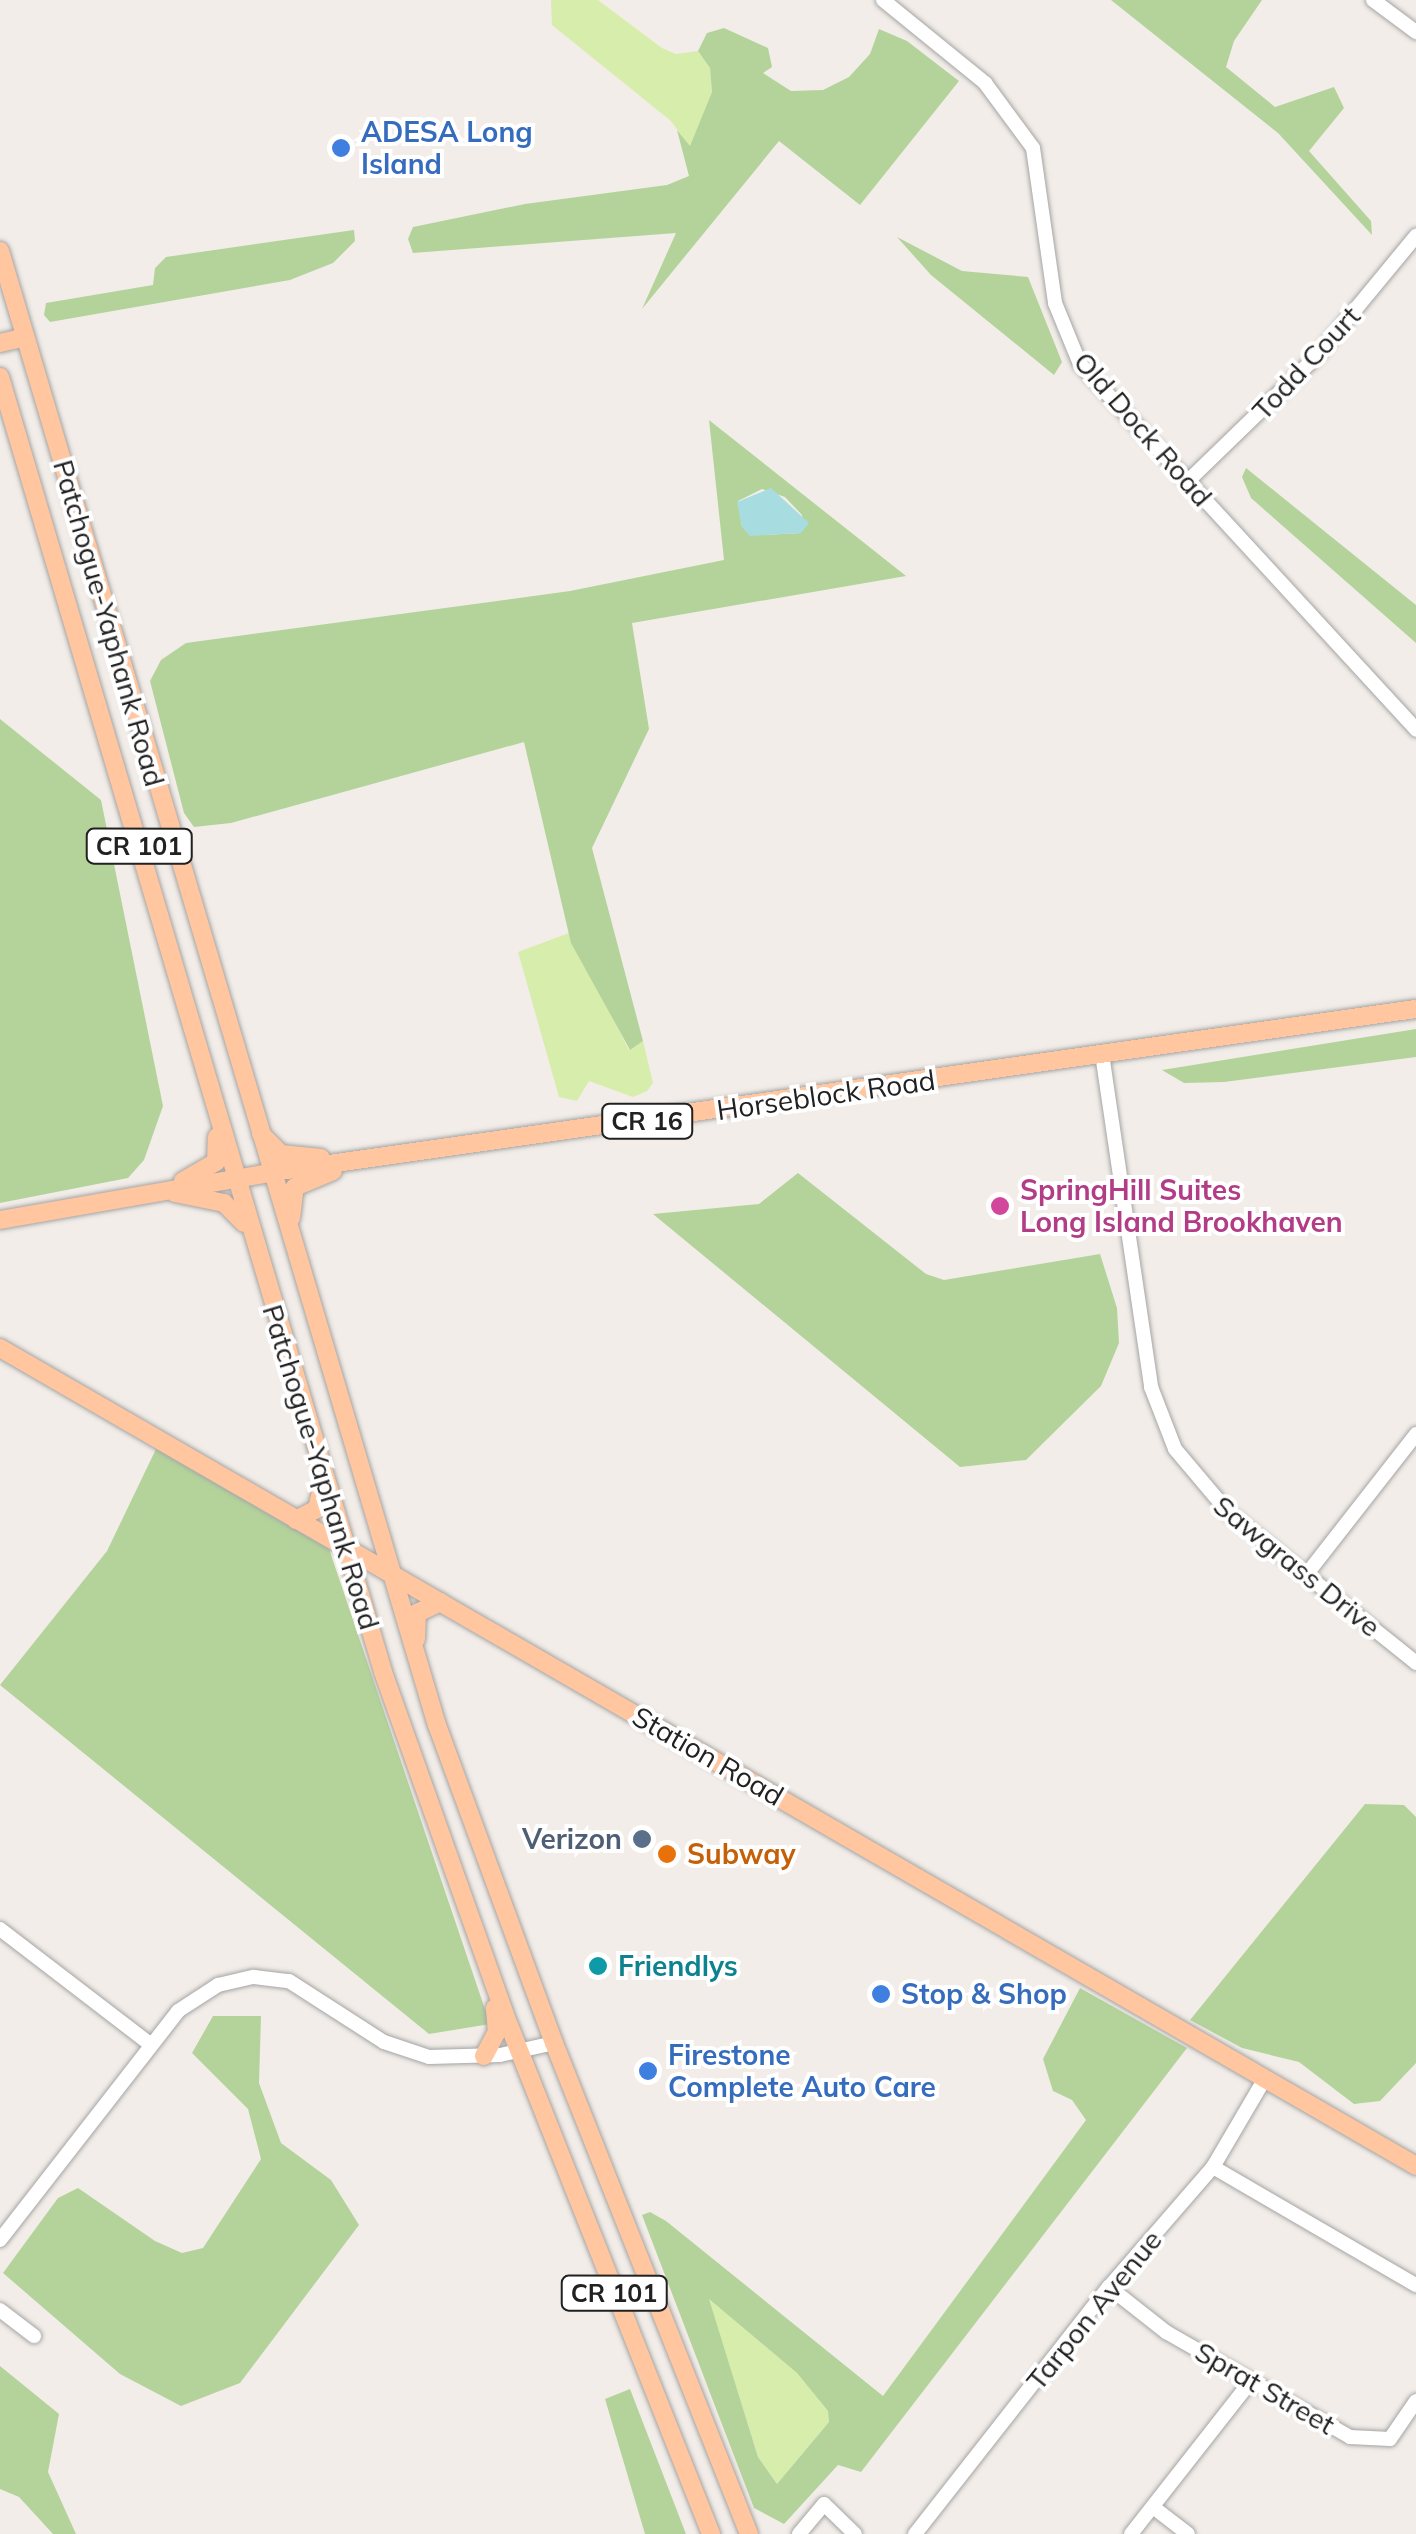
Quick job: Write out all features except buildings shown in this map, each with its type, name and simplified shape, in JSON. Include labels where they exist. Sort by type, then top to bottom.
[{"type":"main road","name":"Patchogue-Yaphank Road","points":[[0,251],[424,1684]]},
{"type":"main road","points":[[0,343],[25,337]]},
{"type":"main road","name":"Patchogue-Yaphank Road","points":[[0,376],[345,1548],[486,1963],[710,2534]]},
{"type":"main road","points":[[80,646],[114,638]]},
{"type":"main road","name":"Horseblock Road","points":[[0,1220],[270,1173],[1416,1009]]},
{"type":"main road","points":[[164,1190],[218,1158],[213,1097]]},
{"type":"main road","points":[[258,1130],[281,1154],[364,1160]]},
{"type":"main road","points":[[296,1258],[292,1191],[364,1160]]},
{"type":"main road","points":[[164,1190],[230,1205],[255,1243]]},
{"type":"main road","name":"Station Road","points":[[0,1348],[1416,2166]]},
{"type":"main road","points":[[296,1520],[320,1504],[323,1473]]},
{"type":"main road","points":[[424,1684],[414,1618],[441,1602]]},
{"type":"main road","name":"CR 101","points":[[424,1684],[554,2043],[749,2534]]},
{"type":"main road","points":[[484,2056],[498,2026],[486,1963]]},
{"type":"street","name":"Old Dock Road","points":[[883,0],[968,67],[1020,125],[1040,176],[1062,330],[1080,364],[1416,730]]},
{"type":"street","points":[[1373,0],[1416,32]]},
{"type":"street","name":"Todd Court","points":[[1187,482],[1317,356],[1416,236]]},
{"type":"street","name":"Sawgrass Drive","points":[[1102,1054],[1146,1356],[1166,1430],[1201,1487],[1416,1662]]},
{"type":"street","points":[[1306,1575],[1416,1434]]},
{"type":"street","points":[[0,1929],[151,2045]]},
{"type":"street","points":[[0,2240],[151,2045],[197,1995],[254,1977],[301,1985],[407,2052],[484,2056],[554,2043]]},
{"type":"street","name":"Tarpon Avenue","points":[[915,2534],[1109,2288],[1213,2167],[1264,2080]]},
{"type":"street","points":[[1213,2167],[1416,2285]]},
{"type":"street","name":"Sprat Street","points":[[1109,2288],[1166,2332],[1364,2443],[1390,2439],[1416,2401]]},
{"type":"street","points":[[0,2310],[34,2336]]},
{"type":"street","points":[[1131,2534],[1251,2380]]},
{"type":"street","points":[[799,2534],[824,2504],[856,2534]]},
{"type":"street","points":[[1153,2507],[1188,2534]]},
{"type":"green space","points":[[551,0],[598,0],[662,48],[676,54],[698,51],[710,68],[712,92],[690,147],[671,121],[552,25]]},
{"type":"green space","points":[[1111,0],[1262,0],[1234,41],[1226,67],[1275,107],[1334,87],[1344,108],[1309,151],[1371,221],[1372,235],[1278,133]]},
{"type":"green space","points":[[724,28],[768,48],[772,67],[763,73],[791,91],[823,90],[849,77],[870,54],[879,29],[907,41],[959,81],[860,205],[779,141],[642,309],[676,233],[413,253],[408,239],[413,227],[525,204],[667,185],[689,176],[677,130],[690,146],[712,92],[710,68],[698,51],[707,33]]},
{"type":"green space","points":[[354,230],[355,241],[333,263],[290,280],[50,322],[44,315],[46,303],[153,285],[155,268],[166,257]]},
{"type":"green space","points":[[897,237],[962,271],[1028,277],[1062,362],[1054,375],[931,275]]},
{"type":"green space","points":[[709,420],[906,576],[632,623],[649,729],[592,848],[643,1041],[630,1050],[571,943],[524,742],[231,823],[194,827],[184,813],[150,681],[161,660],[186,643],[570,591],[724,560]],"holes":[[[762,489],[785,497],[802,515],[801,533],[764,535],[742,527],[738,501]]]},
{"type":"green space","points":[[1246,468],[1416,605],[1416,643],[1251,498],[1242,477]]},
{"type":"green space","points":[[0,719],[101,800],[163,1106],[144,1160],[128,1178],[0,1203]]},
{"type":"green space","points":[[569,933],[629,1050],[643,1041],[653,1083],[647,1091],[633,1097],[589,1081],[577,1101],[559,1097],[518,952]]},
{"type":"green space","points":[[1416,1029],[1416,1057],[1224,1082],[1184,1083],[1162,1070]]},
{"type":"green space","points":[[798,1173],[926,1274],[944,1280],[1100,1254],[1117,1308],[1119,1343],[1101,1386],[1026,1460],[960,1467],[653,1214],[759,1204]]},
{"type":"green space","points":[[156,1449],[329,1549],[490,2024],[429,2034],[0,1685],[107,1551]]},
{"type":"green space","points":[[1365,1804],[1404,1805],[1416,1817],[1416,2063],[1380,2101],[1354,2104],[1299,2062],[1242,2048],[1190,2020]]},
{"type":"green space","points":[[1080,1988],[1187,2048],[861,2472],[838,2465],[784,2524],[754,2508],[642,2215],[650,2212],[666,2221],[883,2396],[1086,2120],[1072,2100],[1053,2091],[1043,2059]],"holes":[[[709,2299],[797,2373],[828,2411],[829,2422],[777,2484],[758,2457]]]},
{"type":"green space","points":[[213,2016],[261,2016],[259,2083],[281,2143],[331,2180],[359,2225],[240,2383],[181,2406],[120,2374],[3,2273],[58,2198],[78,2188],[155,2241],[182,2253],[203,2248],[261,2159],[248,2109],[192,2053]]},
{"type":"green space","points":[[708,2298],[797,2373],[828,2411],[829,2422],[777,2484],[758,2457]]},
{"type":"green space","points":[[0,2366],[59,2414],[48,2472],[76,2534],[53,2534],[19,2497],[0,2489]]},
{"type":"green space","points":[[630,2389],[686,2534],[645,2534],[605,2399]]},
{"type":"water","points":[[771,488],[809,523],[801,533],[750,536],[742,527],[737,502]]},
{"type":"place","name":"ADESA Long Island","points":[[341,148]]},
{"type":"place","name":"SpringHill Suites Long Island Brookhaven","points":[[1000,1206]]},
{"type":"place","name":"Verizon","points":[[642,1839]]},
{"type":"place","name":"Subway","points":[[667,1854]]},
{"type":"place","name":"Friendlys","points":[[598,1966]]},
{"type":"place","name":"Stop & Shop","points":[[881,1994]]},
{"type":"place","name":"Firestone Complete Auto Care","points":[[648,2071]]}]
